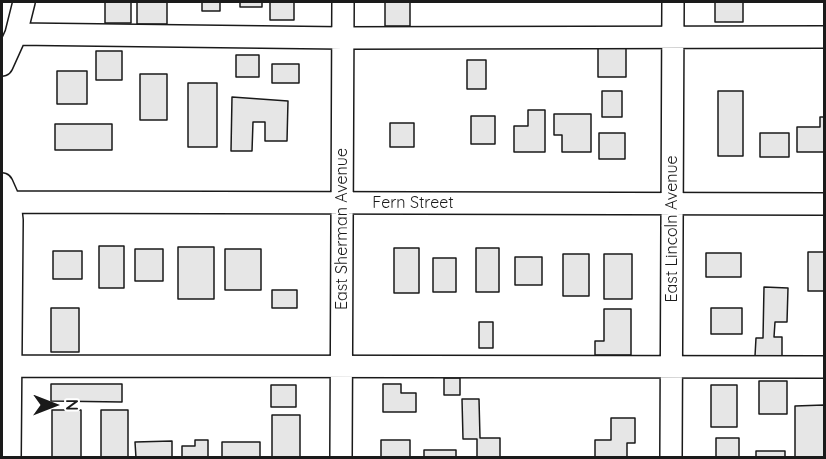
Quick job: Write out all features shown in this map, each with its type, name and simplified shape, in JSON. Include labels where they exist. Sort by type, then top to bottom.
[{"type":"street","points":[[2,65],[16,34],[24,2]]},
{"type":"street","name":"East Sherman Avenue","points":[[341,458],[343,2]]},
{"type":"street","name":"East Lincoln Avenue","points":[[671,458],[673,2]]},
{"type":"street","points":[[16,34],[342,38],[825,37]]},
{"type":"street","points":[[4,197],[12,220],[6,366],[10,458]]},
{"type":"street","name":"Fern Street","points":[[4,197],[342,203],[825,204]]},
{"type":"street","points":[[6,366],[825,367]]},
{"type":"building","points":[[105,2],[131,2],[131,23],[105,23]]},
{"type":"building","points":[[137,2],[167,2],[167,24],[137,24]]},
{"type":"building","points":[[202,2],[220,2],[220,11],[202,11]]},
{"type":"building","points":[[240,2],[262,2],[262,7],[240,7]]},
{"type":"building","points":[[270,2],[294,2],[294,20],[270,20]]},
{"type":"building","points":[[385,2],[410,2],[410,26],[385,26]]},
{"type":"building","points":[[715,2],[743,2],[743,22],[715,22]]},
{"type":"building","points":[[598,48],[626,48],[626,77],[598,77]]},
{"type":"building","points":[[96,51],[122,51],[122,80],[96,80]]},
{"type":"building","points":[[236,55],[259,55],[259,77],[236,77]]},
{"type":"building","points":[[467,60],[486,60],[486,89],[467,89]]},
{"type":"building","points":[[272,64],[299,64],[299,83],[272,83]]},
{"type":"building","points":[[57,71],[87,71],[87,104],[57,104]]},
{"type":"building","points":[[140,74],[167,74],[167,120],[140,120]]},
{"type":"building","points":[[188,83],[217,83],[217,147],[188,147]]},
{"type":"building","points":[[602,91],[622,91],[622,117],[602,117]]},
{"type":"building","points":[[718,91],[743,91],[743,156],[718,156]]},
{"type":"building","points":[[232,97],[288,101],[287,141],[265,141],[265,122],[253,122],[252,151],[231,151]]},
{"type":"building","points":[[528,110],[545,110],[545,152],[514,152],[514,126],[528,126]]},
{"type":"building","points":[[554,114],[591,114],[591,152],[562,152],[562,135],[554,135]]},
{"type":"building","points":[[471,116],[495,116],[495,144],[471,144]]},
{"type":"building","points":[[820,117],[824,117],[824,152],[797,152],[797,127],[820,127]]},
{"type":"building","points":[[390,123],[414,123],[414,147],[390,147]]},
{"type":"building","points":[[55,124],[112,124],[112,150],[55,150]]},
{"type":"building","points":[[599,133],[625,133],[625,159],[599,159]]},
{"type":"building","points":[[760,133],[789,133],[789,157],[760,157]]},
{"type":"building","points":[[99,246],[124,246],[124,288],[99,288]]},
{"type":"building","points":[[178,247],[214,247],[214,299],[178,299]]},
{"type":"building","points":[[394,248],[419,248],[419,293],[394,293]]},
{"type":"building","points":[[476,248],[499,248],[499,292],[476,292]]},
{"type":"building","points":[[135,249],[163,249],[163,281],[135,281]]},
{"type":"building","points":[[225,249],[261,249],[261,290],[225,290]]},
{"type":"building","points":[[53,251],[82,251],[82,279],[53,279]]},
{"type":"building","points":[[808,252],[824,252],[824,291],[808,291]]},
{"type":"building","points":[[706,253],[741,253],[741,277],[706,277]]},
{"type":"building","points":[[563,254],[589,254],[589,296],[563,296]]},
{"type":"building","points":[[604,254],[632,254],[632,299],[604,299]]},
{"type":"building","points":[[515,257],[542,257],[542,285],[515,285]]},
{"type":"building","points":[[433,258],[456,258],[456,292],[433,292]]},
{"type":"building","points":[[764,287],[788,288],[787,322],[775,322],[774,337],[782,337],[782,356],[755,356],[756,338],[763,338]]},
{"type":"building","points":[[272,290],[297,290],[297,308],[272,308]]},
{"type":"building","points":[[51,308],[79,308],[79,352],[51,352]]},
{"type":"building","points":[[711,308],[742,308],[742,334],[711,334]]},
{"type":"building","points":[[604,309],[631,309],[631,355],[595,355],[595,341],[604,341]]},
{"type":"building","points":[[479,322],[493,322],[493,348],[479,348]]},
{"type":"building","points":[[444,378],[460,378],[460,395],[444,395]]},
{"type":"building","points":[[759,381],[787,381],[787,414],[759,414]]},
{"type":"building","points":[[51,384],[122,384],[122,402],[51,401]]},
{"type":"building","points":[[383,384],[401,384],[401,393],[416,393],[416,412],[383,412]]},
{"type":"building","points":[[271,385],[296,385],[296,407],[271,407]]},
{"type":"building","points":[[711,385],[737,385],[737,427],[711,427]]},
{"type":"building","points":[[462,399],[479,399],[480,438],[500,438],[500,458],[477,458],[477,439],[463,439]]},
{"type":"building","points":[[824,405],[824,458],[795,458],[795,406]]},
{"type":"building","points":[[52,410],[81,410],[81,458],[52,458]]},
{"type":"building","points":[[101,410],[128,410],[128,458],[101,458]]},
{"type":"building","points":[[272,415],[300,415],[300,458],[272,458]]},
{"type":"building","points":[[611,418],[635,418],[635,443],[627,443],[627,458],[595,458],[595,440],[611,440]]},
{"type":"building","points":[[716,438],[739,438],[739,458],[716,458]]},
{"type":"building","points":[[195,440],[208,440],[208,458],[182,458],[182,446],[195,446]]},
{"type":"building","points":[[381,440],[410,440],[410,458],[381,458]]},
{"type":"building","points":[[172,441],[172,458],[136,458],[135,442]]},
{"type":"building","points":[[222,442],[260,442],[260,458],[222,458]]},
{"type":"building","points":[[424,450],[456,450],[456,458],[424,458]]},
{"type":"building","points":[[756,451],[785,451],[785,458],[756,458]]}]
